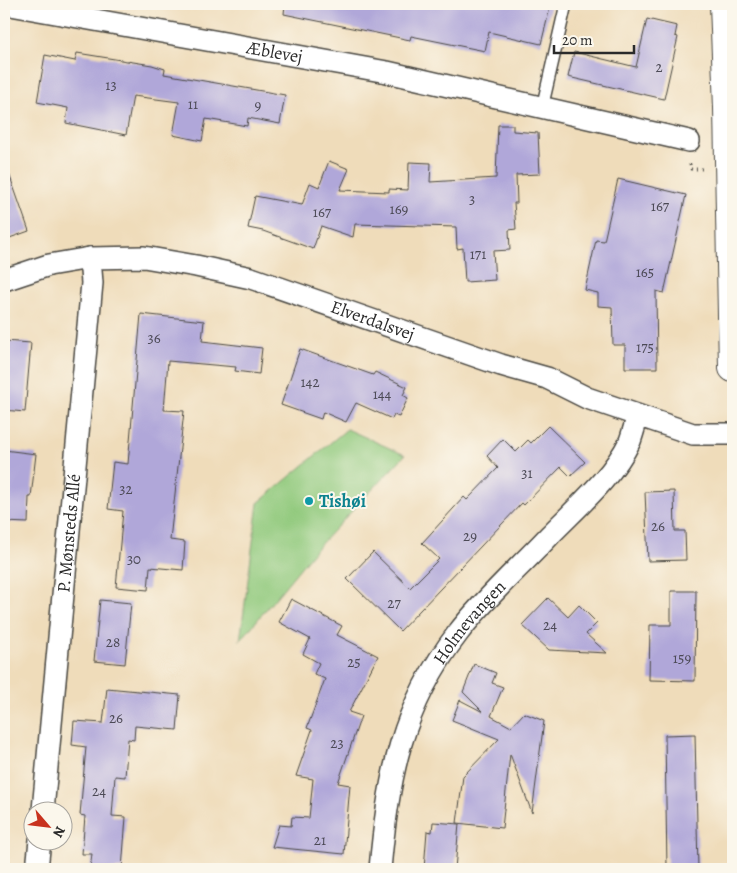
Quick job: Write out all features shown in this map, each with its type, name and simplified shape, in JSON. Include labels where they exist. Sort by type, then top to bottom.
[{"type":"street","name":"Æblevej","points":[[5,4],[387,72],[689,141]]},
{"type":"street","points":[[724,4],[733,368]]},
{"type":"street","name":"Elverdalsvej","points":[[4,280],[49,265],[90,258],[144,257],[251,278],[501,365],[547,378],[587,398],[693,434],[733,434]]},
{"type":"street","name":"P. Mønsteds Allé","points":[[43,800],[92,283],[90,258]]},
{"type":"street","name":"Holmevangen","points":[[380,869],[385,809],[394,764],[407,719],[427,677],[459,632],[600,483],[630,441],[638,416]]},
{"type":"street","points":[[37,869],[39,850]]},
{"type":"lane","points":[[542,108],[566,4]]},
{"type":"green space","points":[[347,429],[405,455],[315,550],[240,641],[258,503]]},
{"type":"building","points":[[285,4],[551,4],[541,44],[489,32],[485,51],[411,36],[410,40],[284,14]]},
{"type":"building","points":[[647,19],[677,26],[675,36],[678,37],[664,99],[568,77],[574,52],[636,67]]},
{"type":"building","points":[[77,53],[152,65],[165,69],[164,74],[285,95],[280,124],[248,118],[247,126],[206,119],[202,141],[173,135],[179,102],[133,96],[126,135],[66,123],[68,108],[37,102],[45,55],[75,61]]},
{"type":"building","points":[[498,125],[513,125],[513,131],[538,133],[540,174],[516,175],[517,203],[514,203],[516,229],[509,230],[510,250],[493,251],[495,280],[465,282],[463,248],[457,249],[456,227],[355,224],[353,237],[321,226],[313,249],[263,231],[248,228],[255,196],[302,205],[310,183],[319,187],[329,161],[349,169],[340,190],[389,192],[389,189],[408,190],[409,162],[431,163],[430,182],[496,178]]},
{"type":"building","points":[[7,168],[29,231],[4,240],[4,169]]},
{"type":"building","points":[[618,179],[686,195],[664,293],[656,291],[657,368],[625,368],[625,345],[613,345],[612,307],[598,306],[598,293],[585,290],[596,240],[604,241]]},
{"type":"building","points":[[141,314],[204,321],[202,341],[262,348],[259,374],[235,371],[236,367],[168,361],[164,410],[184,411],[170,540],[185,542],[183,570],[150,567],[148,590],[116,587],[123,511],[108,509],[113,462],[128,464]]},
{"type":"building","points":[[4,341],[31,343],[25,412],[4,410]]},
{"type":"building","points":[[300,349],[373,375],[375,372],[407,387],[403,395],[408,398],[399,417],[394,415],[392,419],[356,403],[346,422],[323,412],[321,419],[281,405]]},
{"type":"building","points":[[548,426],[585,462],[570,476],[561,467],[524,505],[522,503],[400,631],[347,579],[373,552],[410,588],[439,559],[422,543],[464,497],[467,500],[498,468],[487,456],[503,439],[516,452],[528,440],[531,443]]},
{"type":"building","points":[[4,450],[36,454],[31,497],[29,497],[28,523],[4,522]]},
{"type":"building","points":[[674,491],[675,531],[685,531],[686,560],[648,561],[645,492]]},
{"type":"building","points":[[671,591],[696,591],[695,681],[649,680],[650,625],[671,625]]},
{"type":"building","points":[[548,598],[568,617],[579,605],[597,623],[586,634],[607,653],[549,650],[522,625]]},
{"type":"building","points":[[291,599],[342,626],[337,635],[378,656],[349,712],[361,716],[338,783],[350,785],[344,854],[272,847],[279,825],[291,826],[292,817],[309,818],[313,779],[296,776],[312,730],[307,728],[325,679],[314,674],[319,663],[303,654],[310,639],[279,622]]},
{"type":"building","points":[[100,600],[131,603],[125,664],[94,661]]},
{"type":"building","points":[[474,664],[496,673],[492,683],[503,687],[491,716],[511,727],[524,713],[544,721],[532,813],[510,754],[502,828],[457,823],[463,776],[499,739],[452,720],[460,700],[483,712],[463,692]]},
{"type":"building","points":[[107,688],[180,695],[177,730],[135,726],[134,740],[128,739],[125,777],[115,776],[112,816],[126,817],[122,869],[90,869],[92,854],[82,854],[85,816],[80,815],[86,747],[72,745],[74,721],[103,723]]},
{"type":"building","points":[[695,734],[698,869],[667,869],[665,735]]},
{"type":"building","points":[[433,822],[459,824],[455,869],[424,869],[427,831],[432,832]]},
{"type":"place","name":"Tishøi","points":[[309,501]]}]
